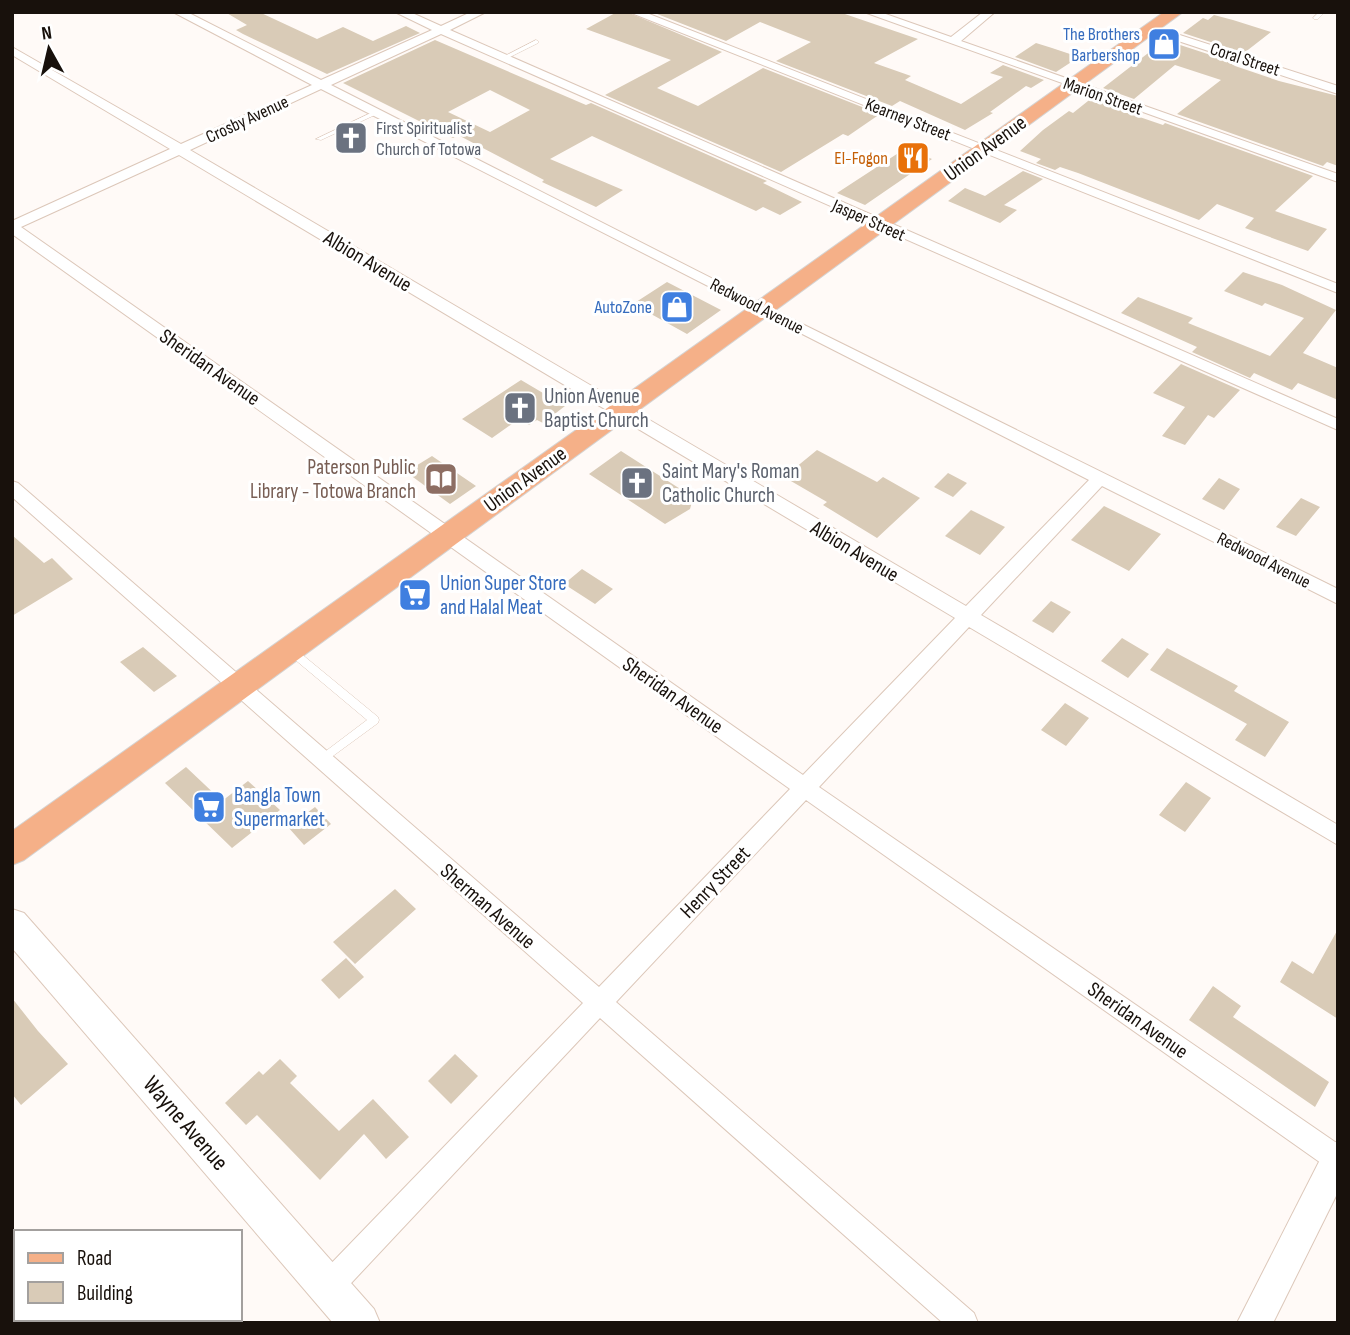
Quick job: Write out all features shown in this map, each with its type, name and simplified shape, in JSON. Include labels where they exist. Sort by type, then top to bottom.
[{"type":"main road","name":"Union Avenue","points":[[12,850],[1175,12]]},
{"type":"main road","name":"Wayne Avenue","points":[[12,924],[360,1323]]},
{"type":"street","name":"Redwood Avenue","points":[[179,12],[761,309],[1338,597]]},
{"type":"street","name":"Jasper Street","points":[[400,12],[1338,425]]},
{"type":"street","name":"Crosby Avenue","points":[[12,227],[481,12]]},
{"type":"street","name":"Kearney Street","points":[[634,12],[1338,289]]},
{"type":"street","name":"Marion Street","points":[[869,12],[1338,178]]},
{"type":"street","points":[[952,42],[990,12]]},
{"type":"street","name":"Coral Street","points":[[1152,29],[1338,90]]},
{"type":"street","name":"Albion Avenue","points":[[12,50],[1338,836]]},
{"type":"street","name":"Sheridan Avenue","points":[[12,227],[806,789],[1337,1158]]},
{"type":"street","name":"Henry Street","points":[[329,1286],[1100,478]]},
{"type":"street","name":"Sherman Avenue","points":[[12,487],[964,1323]]},
{"type":"street","points":[[1254,1323],[1337,1158]]},
{"type":"lane","points":[[1316,18],[1322,12]]},
{"type":"lane","points":[[504,58],[537,42]]},
{"type":"lane","points":[[319,139],[375,113]]},
{"type":"lane","points":[[290,650],[374,720],[321,760]]},
{"type":"building","points":[[225,12],[259,12],[317,39],[343,27],[373,41],[406,26],[420,33],[327,74],[236,30],[247,25]]},
{"type":"building","points":[[617,12],[627,12],[722,52],[657,88],[698,106],[763,68],[880,114],[848,136],[843,134],[781,172],[605,95],[671,60],[586,29]]},
{"type":"building","points":[[652,12],[839,12],[918,39],[874,63],[911,76],[905,80],[961,104],[1003,77],[990,73],[1003,65],[1044,80],[1031,88],[1026,86],[990,112],[993,113],[965,130],[900,101],[892,106],[776,61],[811,42],[760,22],[726,41]]},
{"type":"building","points":[[1214,15],[1271,32],[1244,53],[1183,33],[1203,18],[1208,20]]},
{"type":"building","points":[[435,40],[586,105],[591,103],[767,181],[763,183],[802,202],[780,215],[763,207],[756,211],[592,136],[550,159],[623,190],[596,207],[542,182],[544,180],[458,135],[453,138],[343,83]],"holes":[[[490,90],[530,110],[490,132],[448,112]]]},
{"type":"building","points":[[1165,40],[1279,81],[1338,96],[1338,166],[1327,162],[1323,166],[1177,114],[1221,80],[1175,65],[1134,99],[1103,88]]},
{"type":"building","points":[[1036,43],[1079,57],[1056,72],[1015,57]]},
{"type":"building","points":[[1093,97],[1124,108],[1122,111],[1163,125],[1165,123],[1313,176],[1275,211],[1327,229],[1308,251],[1245,228],[1254,218],[1217,204],[1199,220],[1078,173],[1060,167],[1055,170],[1036,163],[1041,159],[1020,151],[1043,130],[1069,111],[1073,113]]},
{"type":"building","points":[[906,148],[932,159],[865,205],[837,193]]},
{"type":"building","points":[[1023,171],[1043,179],[1004,205],[1017,210],[1000,223],[948,201],[965,188],[985,196]]},
{"type":"building","points":[[1243,272],[1282,285],[1336,310],[1303,353],[1338,368],[1338,400],[1298,383],[1292,390],[1254,373],[1250,378],[1192,352],[1197,347],[1121,313],[1138,297],[1193,318],[1188,323],[1270,356],[1304,318],[1224,291]]},
{"type":"building","name":"AutoZone","points":[[667,282],[721,310],[687,334],[633,304]]},
{"type":"building","points":[[1181,364],[1240,390],[1214,418],[1208,415],[1185,445],[1162,436],[1185,407],[1153,393]]},
{"type":"building","name":"Union Avenue Baptist Church","points":[[521,380],[565,406],[543,423],[537,420],[529,425],[519,419],[492,438],[462,419]]},
{"type":"building","points":[[817,450],[877,482],[883,477],[920,498],[877,538],[823,505],[827,502],[784,477]]},
{"type":"building","name":"Saint Mary's Roman Catholic Church","points":[[621,451],[685,492],[692,502],[690,509],[665,524],[589,474]]},
{"type":"building","name":"Paterson Public Library - Totowa Branch","points":[[432,456],[476,486],[450,504],[406,472]]},
{"type":"building","points":[[948,473],[967,483],[953,497],[934,487]]},
{"type":"building","points":[[1219,478],[1240,489],[1224,510],[1202,499]]},
{"type":"building","points":[[1301,498],[1320,507],[1296,536],[1276,527]]},
{"type":"building","points":[[1104,506],[1161,534],[1129,571],[1071,540]]},
{"type":"building","points":[[971,510],[1005,527],[980,555],[945,536]]},
{"type":"building","points":[[12,535],[44,563],[52,558],[73,579],[12,616]]},
{"type":"building","points":[[582,569],[613,589],[595,604],[564,584]]},
{"type":"building","points":[[1051,601],[1071,612],[1053,633],[1032,621]]},
{"type":"building","points":[[1122,638],[1149,654],[1128,678],[1101,661]]},
{"type":"building","points":[[143,647],[177,676],[154,692],[120,662]]},
{"type":"building","points":[[1167,648],[1238,686],[1234,691],[1289,722],[1265,757],[1235,740],[1247,724],[1150,670]]},
{"type":"building","points":[[1065,703],[1089,718],[1066,746],[1041,730]]},
{"type":"building","name":"Bangla Town Supermarket","points":[[186,767],[222,801],[248,781],[280,810],[232,848],[165,783]]},
{"type":"building","points":[[1186,782],[1211,798],[1185,832],[1159,815]]},
{"type":"building","points":[[315,807],[331,824],[304,845],[288,827]]},
{"type":"building","points":[[395,889],[416,909],[355,964],[333,942]]},
{"type":"building","points":[[1338,929],[1338,1019],[1280,982],[1292,961],[1313,974]]},
{"type":"building","points":[[346,958],[364,977],[339,999],[321,980]]},
{"type":"building","points":[[1213,986],[1241,1006],[1233,1017],[1329,1082],[1315,1107],[1189,1020]]},
{"type":"building","points":[[12,998],[68,1064],[21,1105],[12,1094]]},
{"type":"building","points":[[455,1054],[478,1076],[451,1104],[428,1081]]},
{"type":"building","points":[[280,1059],[297,1076],[290,1083],[339,1131],[373,1099],[409,1137],[386,1159],[364,1134],[320,1180],[257,1115],[246,1125],[225,1103],[259,1071],[263,1075]]},
{"type":"place","name":"The Brothers Barbershop","points":[[1164,44]]},
{"type":"place","name":"First Spiritualist Church of Totowa","points":[[351,138]]},
{"type":"place","name":"El-Fogon","points":[[913,158]]},
{"type":"place","name":"AutoZone","points":[[677,307]]},
{"type":"place","name":"Union Avenue Baptist Church","points":[[520,408]]},
{"type":"place","name":"Paterson Public Library - Totowa Branch","points":[[441,479]]},
{"type":"place","name":"Saint Mary's Roman Catholic Church","points":[[637,483]]},
{"type":"place","name":"Union Super Store and Halal Meat","points":[[415,595]]},
{"type":"place","name":"Bangla Town Supermarket","points":[[209,807]]}]
